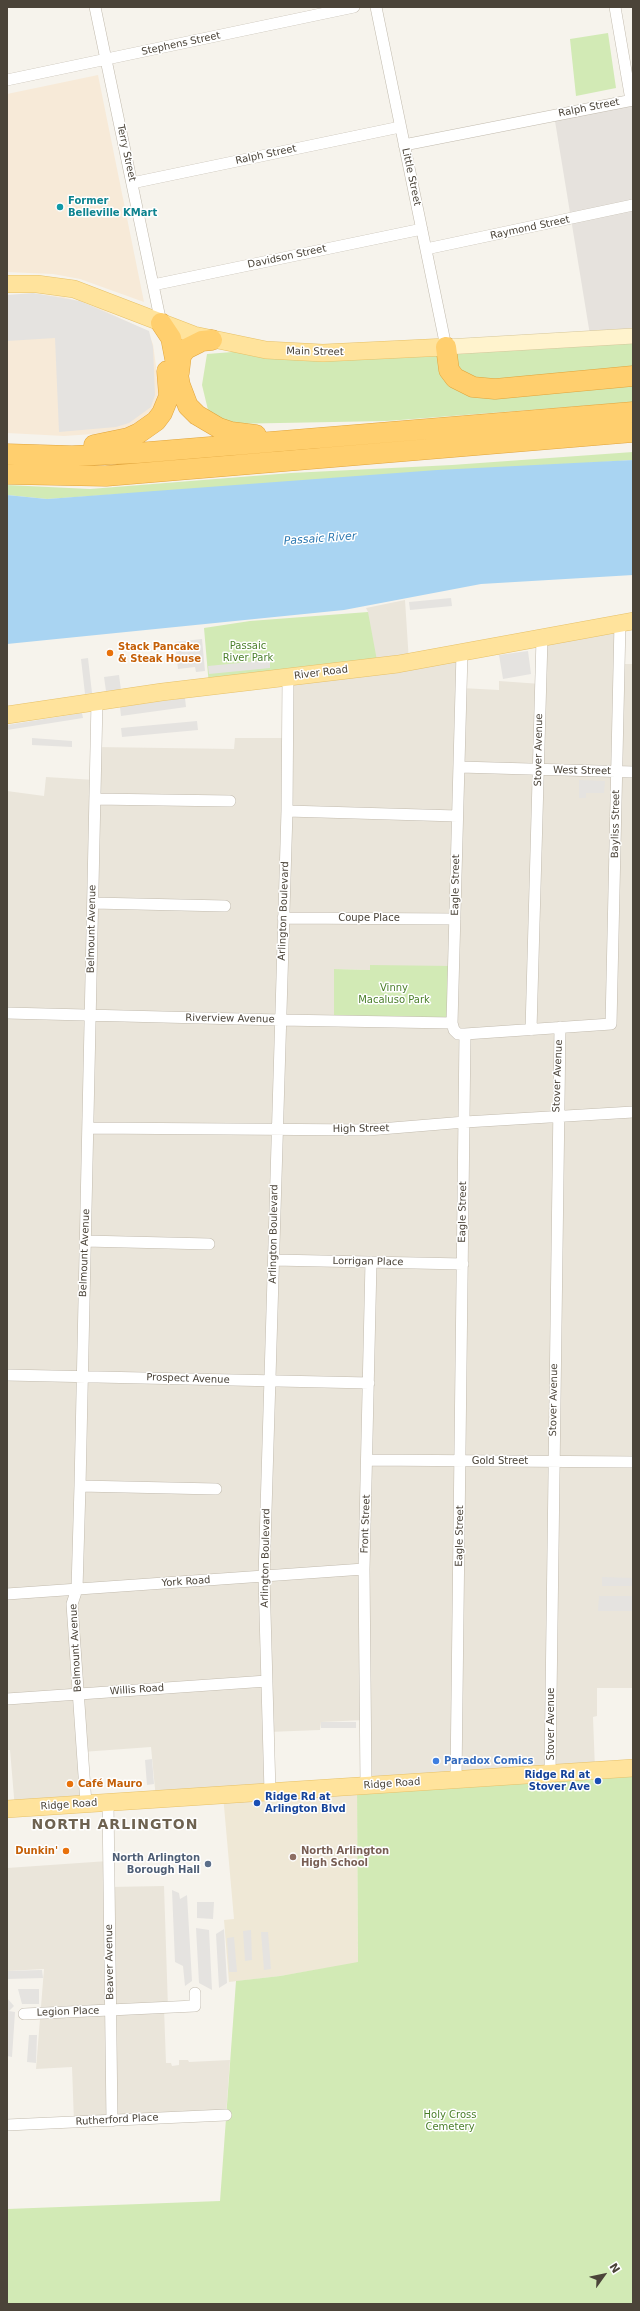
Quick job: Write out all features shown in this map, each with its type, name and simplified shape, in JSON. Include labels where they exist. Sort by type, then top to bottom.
[{"type":"highway","points":[[161,324],[171,338],[180,385],[188,406],[197,415],[218,428],[243,434],[448,428]]},
{"type":"highway","points":[[7,446],[103,444],[128,438],[148,428],[162,413],[169,396],[168,377],[159,339],[161,324]]},
{"type":"highway","points":[[180,385],[179,365],[181,356],[186,349],[202,341],[212,340]]},
{"type":"highway","points":[[446,347],[449,370],[455,378],[473,387],[495,389],[633,376]]},
{"type":"highway","points":[[7,454],[104,455],[633,412]]},
{"type":"highway","points":[[7,474],[106,476],[633,432]]},
{"type":"main road","name":"Main Street","points":[[7,284],[37,284],[74,289],[161,324],[212,340],[266,350],[323,353],[446,347]]},
{"type":"main road","name":"River Road","points":[[7,715],[96,701],[398,664],[627,622]]},
{"type":"main road","name":"Ridge Road","points":[[7,1809],[633,1768]]},
{"type":"street","name":"Terry Street","points":[[95,7],[161,324]]},
{"type":"street","name":"Stephens Street","points":[[7,80],[354,7]]},
{"type":"street","name":"Little Street","points":[[376,7],[446,347]]},
{"type":"street","points":[[615,7],[632,100]]},
{"type":"street","name":"Ralph Street","points":[[404,145],[632,100]]},
{"type":"street","name":"Ralph Street","points":[[132,184],[400,127]]},
{"type":"street","name":"Raymond Street","points":[[426,249],[633,205]]},
{"type":"street","name":"Davidson Street","points":[[153,285],[422,229]]},
{"type":"street","name":"Main Street","points":[[446,347],[633,336]]},
{"type":"street","name":"Bayliss Street","points":[[560,1027],[611,1024],[617,772],[627,622]]},
{"type":"street","name":"Stover Avenue","points":[[531,1030],[542,638]]},
{"type":"street","name":"Eagle Street","points":[[452,1023],[462,653]]},
{"type":"street","name":"Arlington Boulevard","points":[[270,1792],[264,1577],[287,811],[288,677]]},
{"type":"street","name":"Belmount Avenue","points":[[86,1804],[72,1604],[77,1589],[80,1486],[81,1376],[89,1128],[96,701]]},
{"type":"street","name":"West Street","points":[[460,767],[633,772]]},
{"type":"street","points":[[95,798],[230,801]]},
{"type":"street","points":[[287,811],[458,816]]},
{"type":"street","points":[[93,903],[225,906]]},
{"type":"street","name":"Coupe Place","points":[[283,918],[455,919]]},
{"type":"street","name":"Riverview Avenue","points":[[7,1013],[452,1023]]},
{"type":"street","points":[[452,1023],[454,1030],[458,1034],[560,1027]]},
{"type":"street","name":"Stover Avenue","points":[[550,1773],[557,1118],[560,1027]]},
{"type":"street","name":"Eagle Street","points":[[456,1780],[465,1034]]},
{"type":"street","name":"High Street","points":[[89,1128],[368,1130],[465,1122],[557,1118],[633,1112]]},
{"type":"street","points":[[85,1240],[209,1244]]},
{"type":"street","name":"Lorrigan Place","points":[[274,1260],[463,1264]]},
{"type":"street","name":"Front Street","points":[[366,1786],[364,1570],[368,1460],[371,1262]]},
{"type":"street","name":"Prospect Avenue","points":[[7,1374],[270,1382],[369,1383]]},
{"type":"street","name":"Gold Street","points":[[368,1460],[633,1462]]},
{"type":"street","points":[[80,1486],[216,1489]]},
{"type":"street","name":"York Road","points":[[7,1594],[364,1570]]},
{"type":"street","name":"Willis Road","points":[[7,1699],[267,1681]]},
{"type":"street","name":"Beaver Avenue","points":[[108,1802],[112,2121]]},
{"type":"street","name":"Legion Place","points":[[24,2014],[195,2006],[195,1993]]},
{"type":"street","name":"Rutherford Place","points":[[7,2125],[226,2115]]},
{"type":"shaded area","points":[[98,75],[144,302],[80,279],[53,274],[7,272],[7,94]]},
{"type":"shaded area","points":[[633,100],[633,339],[591,341],[554,115]]},
{"type":"shaded area","points":[[33,293],[80,301],[149,331],[153,347],[155,395],[151,407],[129,423],[116,427],[59,432],[55,338],[7,341],[7,295]]},
{"type":"shaded area","points":[[37,294],[64,297],[99,308],[147,331],[153,344],[159,389],[155,408],[143,420],[130,427],[107,433],[64,436],[7,433],[7,296]]},
{"type":"shaded area","points":[[451,598],[452,606],[410,610],[409,602]]},
{"type":"shaded area","points":[[405,600],[409,662],[462,653],[461,688],[499,690],[499,681],[541,684],[542,638],[620,623],[620,664],[633,664],[633,1688],[597,1688],[597,1716],[593,1717],[595,1770],[366,1785],[365,1720],[321,1722],[320,1730],[268,1732],[270,1792],[156,1799],[151,1747],[82,1752],[86,1804],[15,1809],[10,1750],[7,1750],[7,791],[44,796],[46,777],[95,780],[96,747],[234,749],[235,738],[287,738],[288,677],[368,612],[366,608]],"holes":[[[334,969],[370,970],[334,1021]]]},
{"type":"shaded area","points":[[202,639],[205,671],[196,672],[195,667],[178,669],[175,642]]},
{"type":"shaded area","points":[[528,651],[531,674],[503,679],[499,655]]},
{"type":"shaded area","points":[[88,658],[92,693],[85,694],[81,659]]},
{"type":"shaded area","points":[[270,660],[270,668],[209,674],[208,666]]},
{"type":"shaded area","points":[[119,675],[121,690],[106,691],[104,677]]},
{"type":"shaded area","points":[[185,698],[186,707],[121,716],[120,707]]},
{"type":"shaded area","points":[[82,713],[83,718],[7,730],[7,725]]},
{"type":"shaded area","points":[[197,721],[198,730],[122,737],[121,728]]},
{"type":"shaded area","points":[[32,738],[72,741],[72,747],[32,745]]},
{"type":"shaded area","points":[[579,780],[605,781],[604,793],[586,793],[586,798],[579,798]]},
{"type":"shaded area","points":[[602,1577],[633,1578],[633,1586],[602,1586]]},
{"type":"shaded area","points":[[599,1596],[633,1596],[633,1611],[598,1611]]},
{"type":"shaded area","points":[[321,1722],[356,1722],[356,1728],[321,1728]]},
{"type":"shaded area","points":[[152,1759],[154,1784],[147,1785],[145,1760]]},
{"type":"shaded area","name":"North Arlington High School","points":[[357,1786],[358,1963],[280,1976],[229,1982],[224,1920],[234,1919],[223,1795]]},
{"type":"shaded area","points":[[108,1861],[109,1887],[164,1886],[168,2008],[164,2008],[166,2063],[171,2063],[172,2066],[179,2065],[179,2060],[188,2060],[189,2062],[230,2060],[226,2115],[74,2122],[72,2067],[36,2069],[44,1969],[7,1971],[7,1868]]},
{"type":"shaded area","points":[[172,1890],[179,1893],[180,1899],[187,1895],[192,1981],[185,1986],[183,1966],[175,1962]]},
{"type":"shaded area","points":[[197,1902],[214,1902],[213,1919],[197,1918]]},
{"type":"shaded area","points":[[196,1928],[209,1930],[212,1990],[199,1983]]},
{"type":"shaded area","points":[[224,1929],[227,1983],[219,1988],[216,1934]]},
{"type":"shaded area","points":[[251,1930],[252,1960],[245,1961],[243,1931]]},
{"type":"shaded area","points":[[261,1932],[268,1932],[271,1969],[264,1970]]},
{"type":"shaded area","points":[[234,1937],[237,1972],[229,1972],[227,1938]]},
{"type":"shaded area","points":[[42,1970],[43,1978],[7,1979],[7,1971]]},
{"type":"shaded area","points":[[18,1989],[39,1989],[39,2004],[22,2004]]},
{"type":"shaded area","points":[[7,1998],[14,2006],[9,2011],[15,2012],[12,2057],[7,2056]]},
{"type":"shaded area","points":[[29,2035],[37,2035],[36,2063],[27,2062]]},
{"type":"green space","points":[[608,33],[616,88],[576,96],[570,39]]},
{"type":"green space","points":[[633,339],[633,402],[387,421],[226,424],[208,410],[202,385],[207,354],[245,351]]},
{"type":"green space","points":[[633,452],[633,460],[47,499],[7,495],[7,485],[90,489],[291,473],[452,465]]},
{"type":"green space","name":"Passaic River Park","points":[[368,612],[378,666],[209,686],[204,628],[250,621]]},
{"type":"green space","name":"Vinny Macaluso Park","points":[[370,965],[454,966],[452,1023],[334,1021],[334,969],[370,970]]},
{"type":"green space","name":"Holy Cross Cemetery","points":[[633,1768],[633,2304],[7,2304],[7,2209],[220,2201],[236,1981],[280,1976],[358,1962],[357,1786]]},
{"type":"water","name":"Passaic River","points":[[633,460],[633,575],[481,584],[344,610],[7,644],[7,495],[47,499],[437,470]]},
{"type":"place","name":"Former Belleville KMart","points":[[60,207]]},
{"type":"place","name":"Stack Pancake & Steak House","points":[[110,653]]},
{"type":"place","name":"Paradox Comics","points":[[436,1761]]},
{"type":"place","name":"Ridge Rd at Stover Ave","points":[[598,1781]]},
{"type":"place","name":"Café Mauro","points":[[70,1784]]},
{"type":"place","name":"Ridge Rd at Arlington Blvd","points":[[257,1803]]},
{"type":"place","name":"Dunkin'","points":[[66,1851]]},
{"type":"place","name":"North Arlington High School","points":[[293,1857]]},
{"type":"place","name":"North Arlington Borough Hall","points":[[208,1864]]},
{"type":"district","name":"NORTH ARLINGTON","points":[[115,1825]]}]
